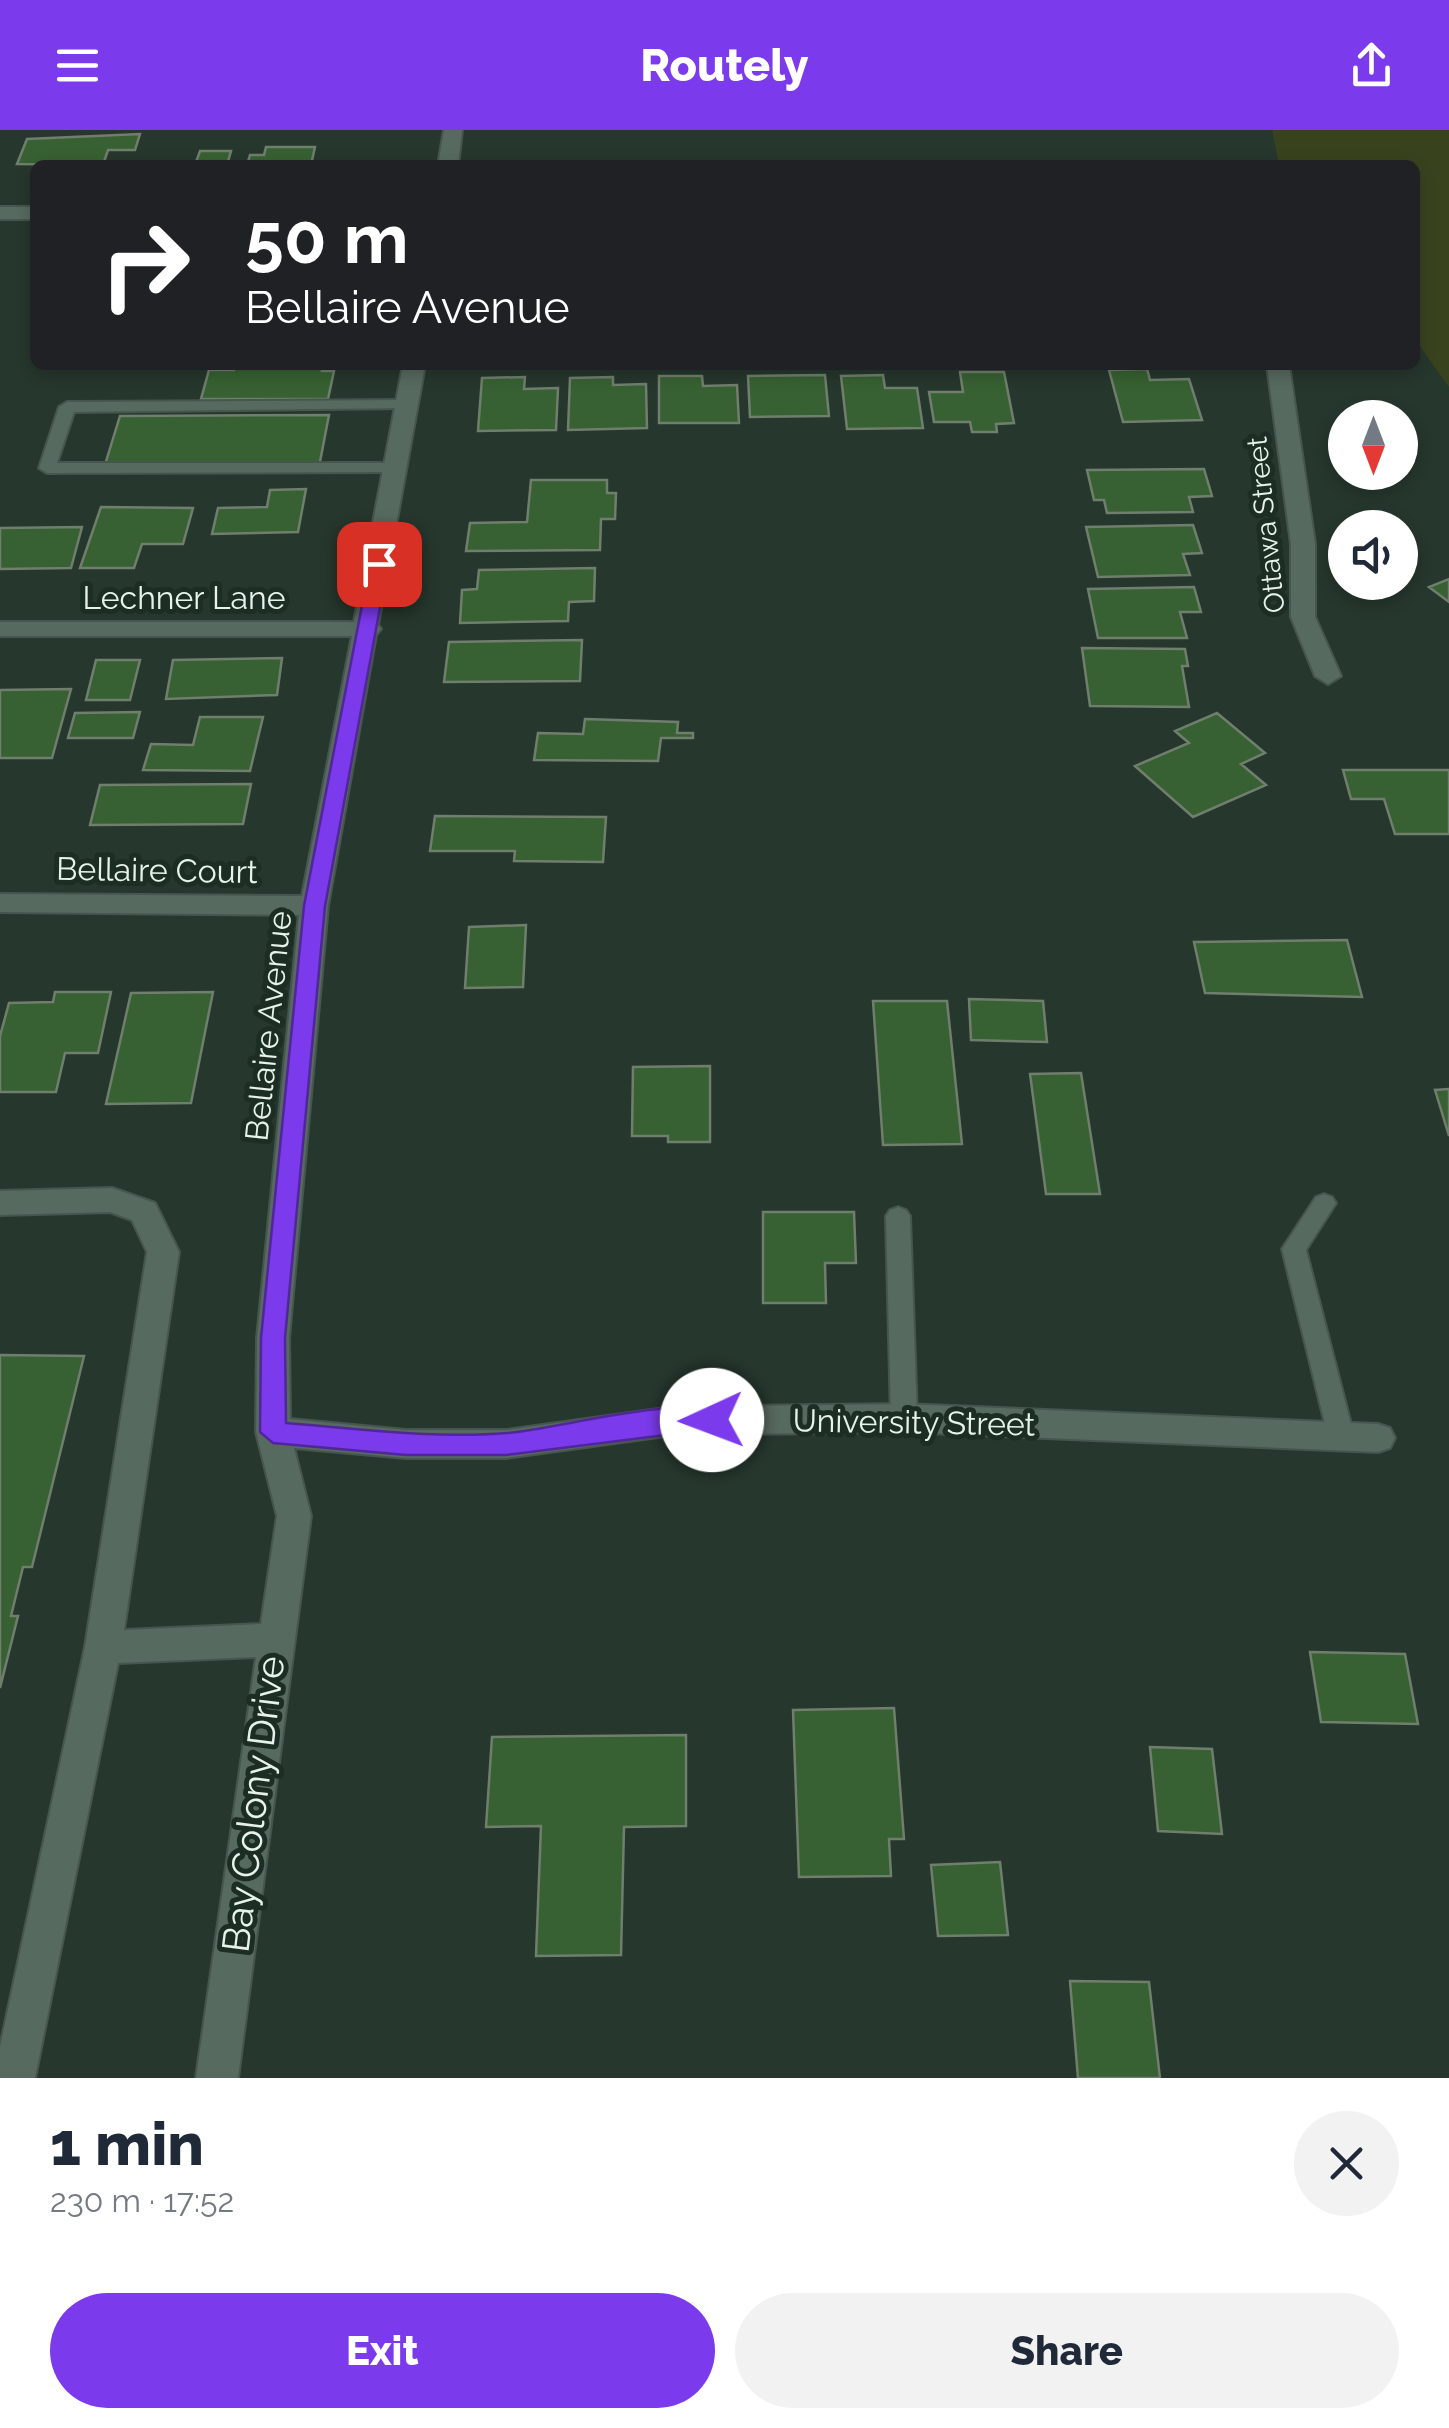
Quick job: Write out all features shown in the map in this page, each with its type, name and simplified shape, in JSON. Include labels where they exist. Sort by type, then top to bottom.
[{"type":"street","points":[[449,160],[453,130]]},
{"type":"street","points":[[0,213],[30,212]]},
{"type":"street","name":"Bellaire Avenue","points":[[280,1640],[294,1516],[273,1432],[273,1338],[314,906],[368,630],[413,370]]},
{"type":"street","name":"Ottawa Street","points":[[1279,370],[1303,544],[1303,617],[1328,676]]},
{"type":"street","name":"Lechner Lane","points":[[0,629],[368,630]]},
{"type":"street","name":"Bellaire Court","points":[[0,903],[314,906]]},
{"type":"street","points":[[0,1203],[112,1200],[144,1212],[163,1252],[103,1647],[14,2078]]},
{"type":"street","name":"University Street","points":[[273,1432],[406,1444],[506,1444],[673,1420],[904,1418],[1378,1438]]},
{"type":"street","name":"Bay Colony Drive","points":[[103,1647],[280,1640],[217,2078]]},
{"type":"lane","points":[[395,467],[47,468],[67,407],[404,405]]},
{"type":"lane","points":[[1324,1203],[1294,1250],[1341,1436]]},
{"type":"lane","points":[[898,1216],[904,1418]]},
{"type":"green space","points":[[1272,130],[1449,130],[1449,387],[1420,346],[1420,160],[1278,160]]},
{"type":"building","points":[[140,134],[135,150],[108,150],[105,160],[30,160],[30,164],[17,164],[27,139]]},
{"type":"building","points":[[266,147],[315,147],[312,160],[248,160],[250,155],[264,155]]},
{"type":"building","points":[[200,151],[231,151],[228,160],[197,160]]},
{"type":"building","points":[[209,370],[334,371],[328,399],[201,399]]},
{"type":"building","points":[[1109,370],[1147,370],[1150,380],[1189,379],[1202,420],[1123,422]]},
{"type":"building","points":[[960,372],[1004,372],[1014,423],[996,424],[997,432],[972,432],[970,422],[934,422],[929,392],[963,392]]},
{"type":"building","points":[[825,375],[829,416],[750,417],[748,376]]},
{"type":"building","points":[[883,375],[885,388],[917,388],[923,428],[847,429],[841,376]]},
{"type":"building","points":[[659,376],[702,376],[703,386],[737,385],[739,423],[659,423]]},
{"type":"building","points":[[525,377],[524,389],[558,388],[556,430],[478,431],[482,378]]},
{"type":"building","points":[[613,377],[613,385],[646,384],[647,428],[568,430],[570,378]]},
{"type":"building","points":[[329,415],[319,467],[104,468],[120,416]]},
{"type":"building","points":[[1204,469],[1212,496],[1189,497],[1193,512],[1107,513],[1104,500],[1094,500],[1087,470]]},
{"type":"building","points":[[531,480],[607,480],[607,493],[616,493],[615,519],[601,519],[600,550],[466,551],[470,523],[527,522]]},
{"type":"building","points":[[306,489],[298,532],[212,534],[218,508],[267,507],[270,490]]},
{"type":"building","points":[[101,507],[193,508],[183,544],[142,544],[134,568],[80,568]]},
{"type":"building","points":[[1193,525],[1202,553],[1183,554],[1190,575],[1098,577],[1086,527]]},
{"type":"building","points":[[82,527],[71,568],[0,569],[0,528]]},
{"type":"building","points":[[595,568],[594,601],[569,602],[568,621],[460,623],[462,590],[477,589],[479,570]]},
{"type":"building","points":[[1449,579],[1449,602],[1429,587]]},
{"type":"building","points":[[1194,587],[1201,612],[1180,612],[1187,638],[1098,638],[1088,589]]},
{"type":"building","points":[[582,640],[580,681],[444,682],[449,642]]},
{"type":"building","points":[[1082,648],[1185,649],[1188,666],[1182,666],[1189,707],[1090,706]]},
{"type":"building","points":[[282,658],[277,695],[166,699],[173,660]]},
{"type":"building","points":[[96,660],[140,660],[130,700],[86,700]]},
{"type":"building","points":[[71,689],[52,758],[0,758],[0,690]]},
{"type":"building","points":[[140,712],[133,738],[68,738],[75,713]]},
{"type":"building","points":[[1217,713],[1265,753],[1241,764],[1266,785],[1193,817],[1135,766],[1189,743],[1175,731]]},
{"type":"building","points":[[200,717],[263,717],[250,771],[143,770],[151,744],[193,745]]},
{"type":"building","points":[[585,719],[678,722],[677,733],[693,733],[693,738],[661,738],[658,761],[534,760],[538,733],[583,734]]},
{"type":"building","points":[[1343,770],[1449,770],[1449,834],[1395,834],[1384,799],[1351,799]]},
{"type":"building","points":[[251,784],[243,824],[90,825],[100,785]]},
{"type":"building","points":[[435,816],[606,817],[603,862],[514,861],[515,851],[430,851]]},
{"type":"building","points":[[526,925],[523,987],[465,988],[469,927]]},
{"type":"building","points":[[1347,940],[1362,997],[1205,993],[1194,942]]},
{"type":"building","points":[[55,992],[111,992],[98,1053],[65,1053],[56,1092],[0,1092],[0,1036],[9,1003],[53,1002]]},
{"type":"building","points":[[213,992],[191,1103],[106,1104],[131,993]]},
{"type":"building","points":[[969,999],[1043,1001],[1047,1042],[971,1040]]},
{"type":"building","points":[[873,1001],[947,1001],[962,1144],[883,1145]]},
{"type":"building","points":[[710,1066],[710,1142],[668,1142],[668,1136],[632,1136],[633,1067]]},
{"type":"building","points":[[1081,1073],[1100,1194],[1046,1194],[1030,1074]]},
{"type":"building","points":[[1449,1089],[1449,1136],[1435,1090]]},
{"type":"building","points":[[763,1212],[854,1212],[856,1263],[825,1263],[826,1303],[763,1303]]},
{"type":"building","points":[[0,1355],[84,1356],[32,1567],[23,1567],[11,1616],[18,1616],[0,1688]]},
{"type":"building","points":[[1310,1652],[1405,1654],[1418,1724],[1321,1722]]},
{"type":"building","points":[[894,1708],[904,1839],[889,1839],[891,1876],[799,1877],[793,1710]]},
{"type":"building","points":[[686,1735],[686,1826],[624,1827],[621,1955],[536,1956],[541,1826],[486,1827],[492,1737]]},
{"type":"building","points":[[1150,1747],[1212,1749],[1222,1834],[1158,1831]]},
{"type":"building","points":[[1000,1862],[1008,1935],[938,1936],[931,1865]]},
{"type":"building","points":[[1070,1981],[1149,1982],[1160,2078],[1078,2078]]},
{"type":"route","points":[[379,564],[314,906],[273,1338],[273,1432],[406,1444],[506,1444],[673,1420],[712,1420]]}]
